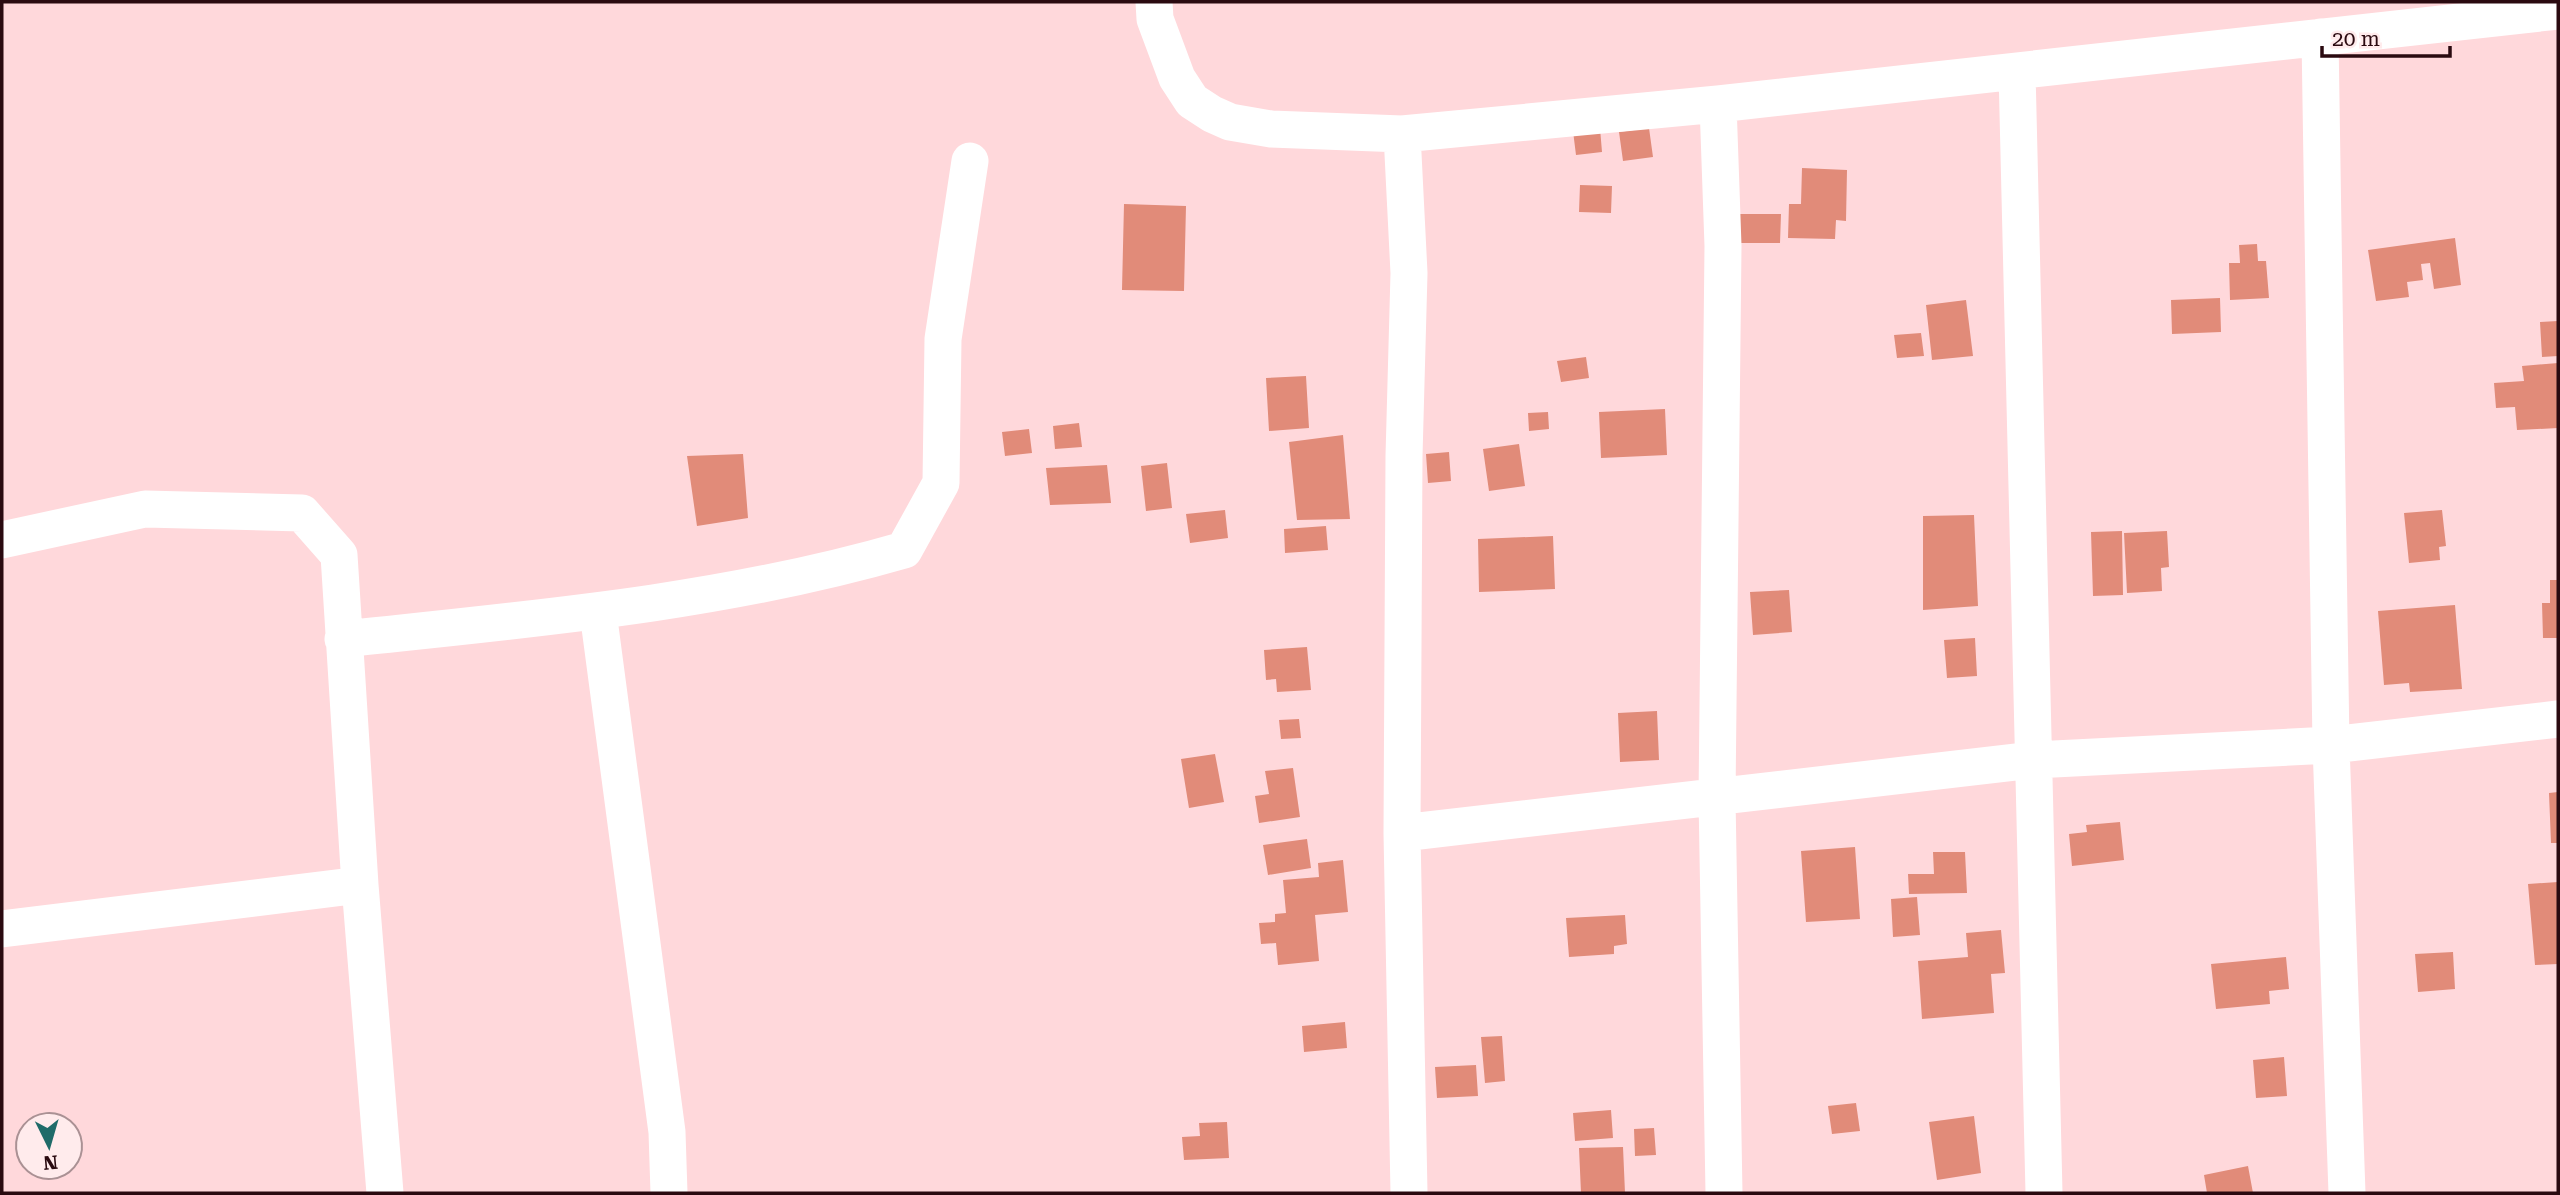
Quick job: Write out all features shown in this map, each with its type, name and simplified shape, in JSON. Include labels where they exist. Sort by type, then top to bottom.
[{"type":"street","points":[[1154,2],[1155,19],[1177,78],[1192,102],[1212,114],[1230,122],[1271,129],[1402,134],[1718,104],[2558,11]]},
{"type":"street","points":[[2320,37],[2330,745],[2347,1193]]},
{"type":"street","points":[[2017,71],[2044,1193]]},
{"type":"street","points":[[1718,104],[1723,246],[1717,798],[1724,1193]]},
{"type":"street","points":[[1402,134],[1409,273],[1404,456],[1402,833],[1409,1193]]},
{"type":"street","points":[[343,639],[598,612],[819,575],[904,550],[941,482],[943,339],[970,161]]},
{"type":"street","points":[[2,540],[145,509],[302,513],[339,555],[360,885],[385,1193]]},
{"type":"street","points":[[598,612],[667,1132],[669,1193]]},
{"type":"street","points":[[1402,833],[2034,760],[2330,745],[2558,719]]},
{"type":"street","points":[[2,929],[360,885]]},
{"type":"building","points":[[1600,128],[1602,152],[1576,155],[1573,131]]},
{"type":"building","points":[[1649,128],[1653,157],[1623,161],[1619,132]]},
{"type":"building","points":[[1802,168],[1847,170],[1846,221],[1836,220],[1835,239],[1788,238],[1789,204],[1801,204]]},
{"type":"building","points":[[1580,185],[1612,186],[1611,213],[1579,212]]},
{"type":"building","points":[[1124,204],[1186,206],[1184,291],[1122,290]]},
{"type":"building","points":[[1740,214],[1781,214],[1780,243],[1739,243]]},
{"type":"building","points":[[2455,238],[2461,285],[2434,289],[2430,263],[2421,264],[2423,280],[2407,282],[2409,297],[2376,301],[2368,250]]},
{"type":"building","points":[[2257,244],[2258,261],[2266,261],[2269,298],[2230,300],[2229,263],[2240,263],[2239,245]]},
{"type":"building","points":[[2220,298],[2221,332],[2172,334],[2171,300]]},
{"type":"building","points":[[1966,300],[1973,356],[1932,360],[1926,305]]},
{"type":"building","points":[[2558,321],[2558,356],[2542,357],[2540,322]]},
{"type":"building","points":[[1921,333],[1924,356],[1897,358],[1894,335]]},
{"type":"building","points":[[1586,357],[1589,378],[1561,382],[1557,361]]},
{"type":"building","points":[[2558,363],[2558,428],[2517,430],[2515,407],[2496,408],[2494,383],[2524,381],[2522,366]]},
{"type":"building","points":[[1306,376],[1309,428],[1269,431],[1266,378]]},
{"type":"building","points":[[1665,409],[1667,455],[1601,458],[1599,412]]},
{"type":"building","points":[[1548,412],[1549,429],[1529,431],[1528,413]]},
{"type":"building","points":[[1079,423],[1082,447],[1055,449],[1053,426]]},
{"type":"building","points":[[1029,429],[1032,453],[1005,456],[1002,432]]},
{"type":"building","points":[[1343,435],[1350,519],[1297,520],[1289,442]]},
{"type":"building","points":[[1519,444],[1525,486],[1489,491],[1483,449]]},
{"type":"building","points":[[1449,452],[1451,481],[1428,483],[1426,454]]},
{"type":"building","points":[[743,454],[748,518],[697,526],[687,456]]},
{"type":"building","points":[[1167,463],[1172,508],[1146,511],[1141,466]]},
{"type":"building","points":[[1107,465],[1111,503],[1050,505],[1046,468]]},
{"type":"building","points":[[1225,510],[1228,538],[1190,543],[1186,514]]},
{"type":"building","points":[[2442,510],[2446,546],[2439,547],[2440,560],[2409,563],[2404,513]]},
{"type":"building","points":[[1974,515],[1978,606],[1923,610],[1923,516]]},
{"type":"building","points":[[1326,526],[1328,550],[1285,553],[1284,529]]},
{"type":"building","points":[[2122,531],[2123,595],[2093,596],[2091,532]]},
{"type":"building","points":[[2167,531],[2169,567],[2161,568],[2162,591],[2127,593],[2124,533]]},
{"type":"building","points":[[1553,536],[1555,589],[1479,592],[1478,539]]},
{"type":"building","points":[[2550,580],[2558,580],[2558,638],[2543,638],[2542,603],[2550,603]]},
{"type":"building","points":[[1789,590],[1792,632],[1753,635],[1750,592]]},
{"type":"building","points":[[2455,605],[2462,689],[2410,692],[2409,683],[2384,685],[2378,611]]},
{"type":"building","points":[[1975,638],[1977,676],[1947,678],[1944,640]]},
{"type":"building","points":[[1307,647],[1311,690],[1277,692],[1276,679],[1266,680],[1264,650]]},
{"type":"building","points":[[1657,711],[1659,760],[1620,762],[1618,713]]},
{"type":"building","points":[[1299,719],[1301,738],[1281,739],[1279,720]]},
{"type":"building","points":[[1215,754],[1224,802],[1189,808],[1181,759]]},
{"type":"building","points":[[1293,768],[1300,817],[1259,823],[1255,796],[1269,794],[1265,771]]},
{"type":"building","points":[[2558,792],[2558,843],[2551,843],[2549,793]]},
{"type":"building","points":[[2120,822],[2124,860],[2072,866],[2069,834],[2087,832],[2086,825]]},
{"type":"building","points":[[1307,839],[1311,868],[1268,875],[1263,845]]},
{"type":"building","points":[[1855,847],[1860,919],[1806,922],[1801,851]]},
{"type":"building","points":[[1933,852],[1965,852],[1967,893],[1909,894],[1908,874],[1934,874]]},
{"type":"building","points":[[1343,860],[1348,912],[1315,915],[1319,961],[1278,965],[1276,943],[1261,944],[1259,923],[1275,922],[1275,914],[1286,913],[1283,880],[1319,877],[1318,863]]},
{"type":"building","points":[[2558,882],[2558,964],[2535,965],[2528,884]]},
{"type":"building","points":[[1917,897],[1920,935],[1893,937],[1891,899]]},
{"type":"building","points":[[1625,915],[1627,944],[1614,946],[1614,954],[1569,957],[1566,918]]},
{"type":"building","points":[[2001,930],[2005,973],[1991,974],[1994,1013],[1922,1019],[1918,961],[1968,957],[1966,933]]},
{"type":"building","points":[[2453,952],[2455,989],[2418,992],[2415,954]]},
{"type":"building","points":[[2286,957],[2289,989],[2269,991],[2270,1004],[2216,1009],[2211,964]]},
{"type":"building","points":[[1345,1022],[1347,1048],[1304,1052],[1302,1026]]},
{"type":"building","points":[[1502,1036],[1505,1081],[1485,1083],[1481,1037]]},
{"type":"building","points":[[2284,1057],[2287,1096],[2256,1098],[2253,1060]]},
{"type":"building","points":[[1476,1065],[1478,1096],[1437,1098],[1435,1067]]},
{"type":"building","points":[[1856,1103],[1860,1131],[1832,1134],[1828,1106]]},
{"type":"building","points":[[1611,1110],[1613,1138],[1575,1141],[1573,1113]]},
{"type":"building","points":[[1974,1116],[1981,1173],[1937,1180],[1929,1122]]},
{"type":"building","points":[[1227,1122],[1229,1158],[1184,1160],[1182,1137],[1200,1136],[1199,1123]]},
{"type":"building","points":[[1654,1128],[1656,1155],[1635,1156],[1634,1129]]},
{"type":"building","points":[[1623,1147],[1625,1193],[1581,1193],[1579,1148]]},
{"type":"building","points":[[2248,1166],[2253,1193],[2207,1193],[2204,1175]]}]
